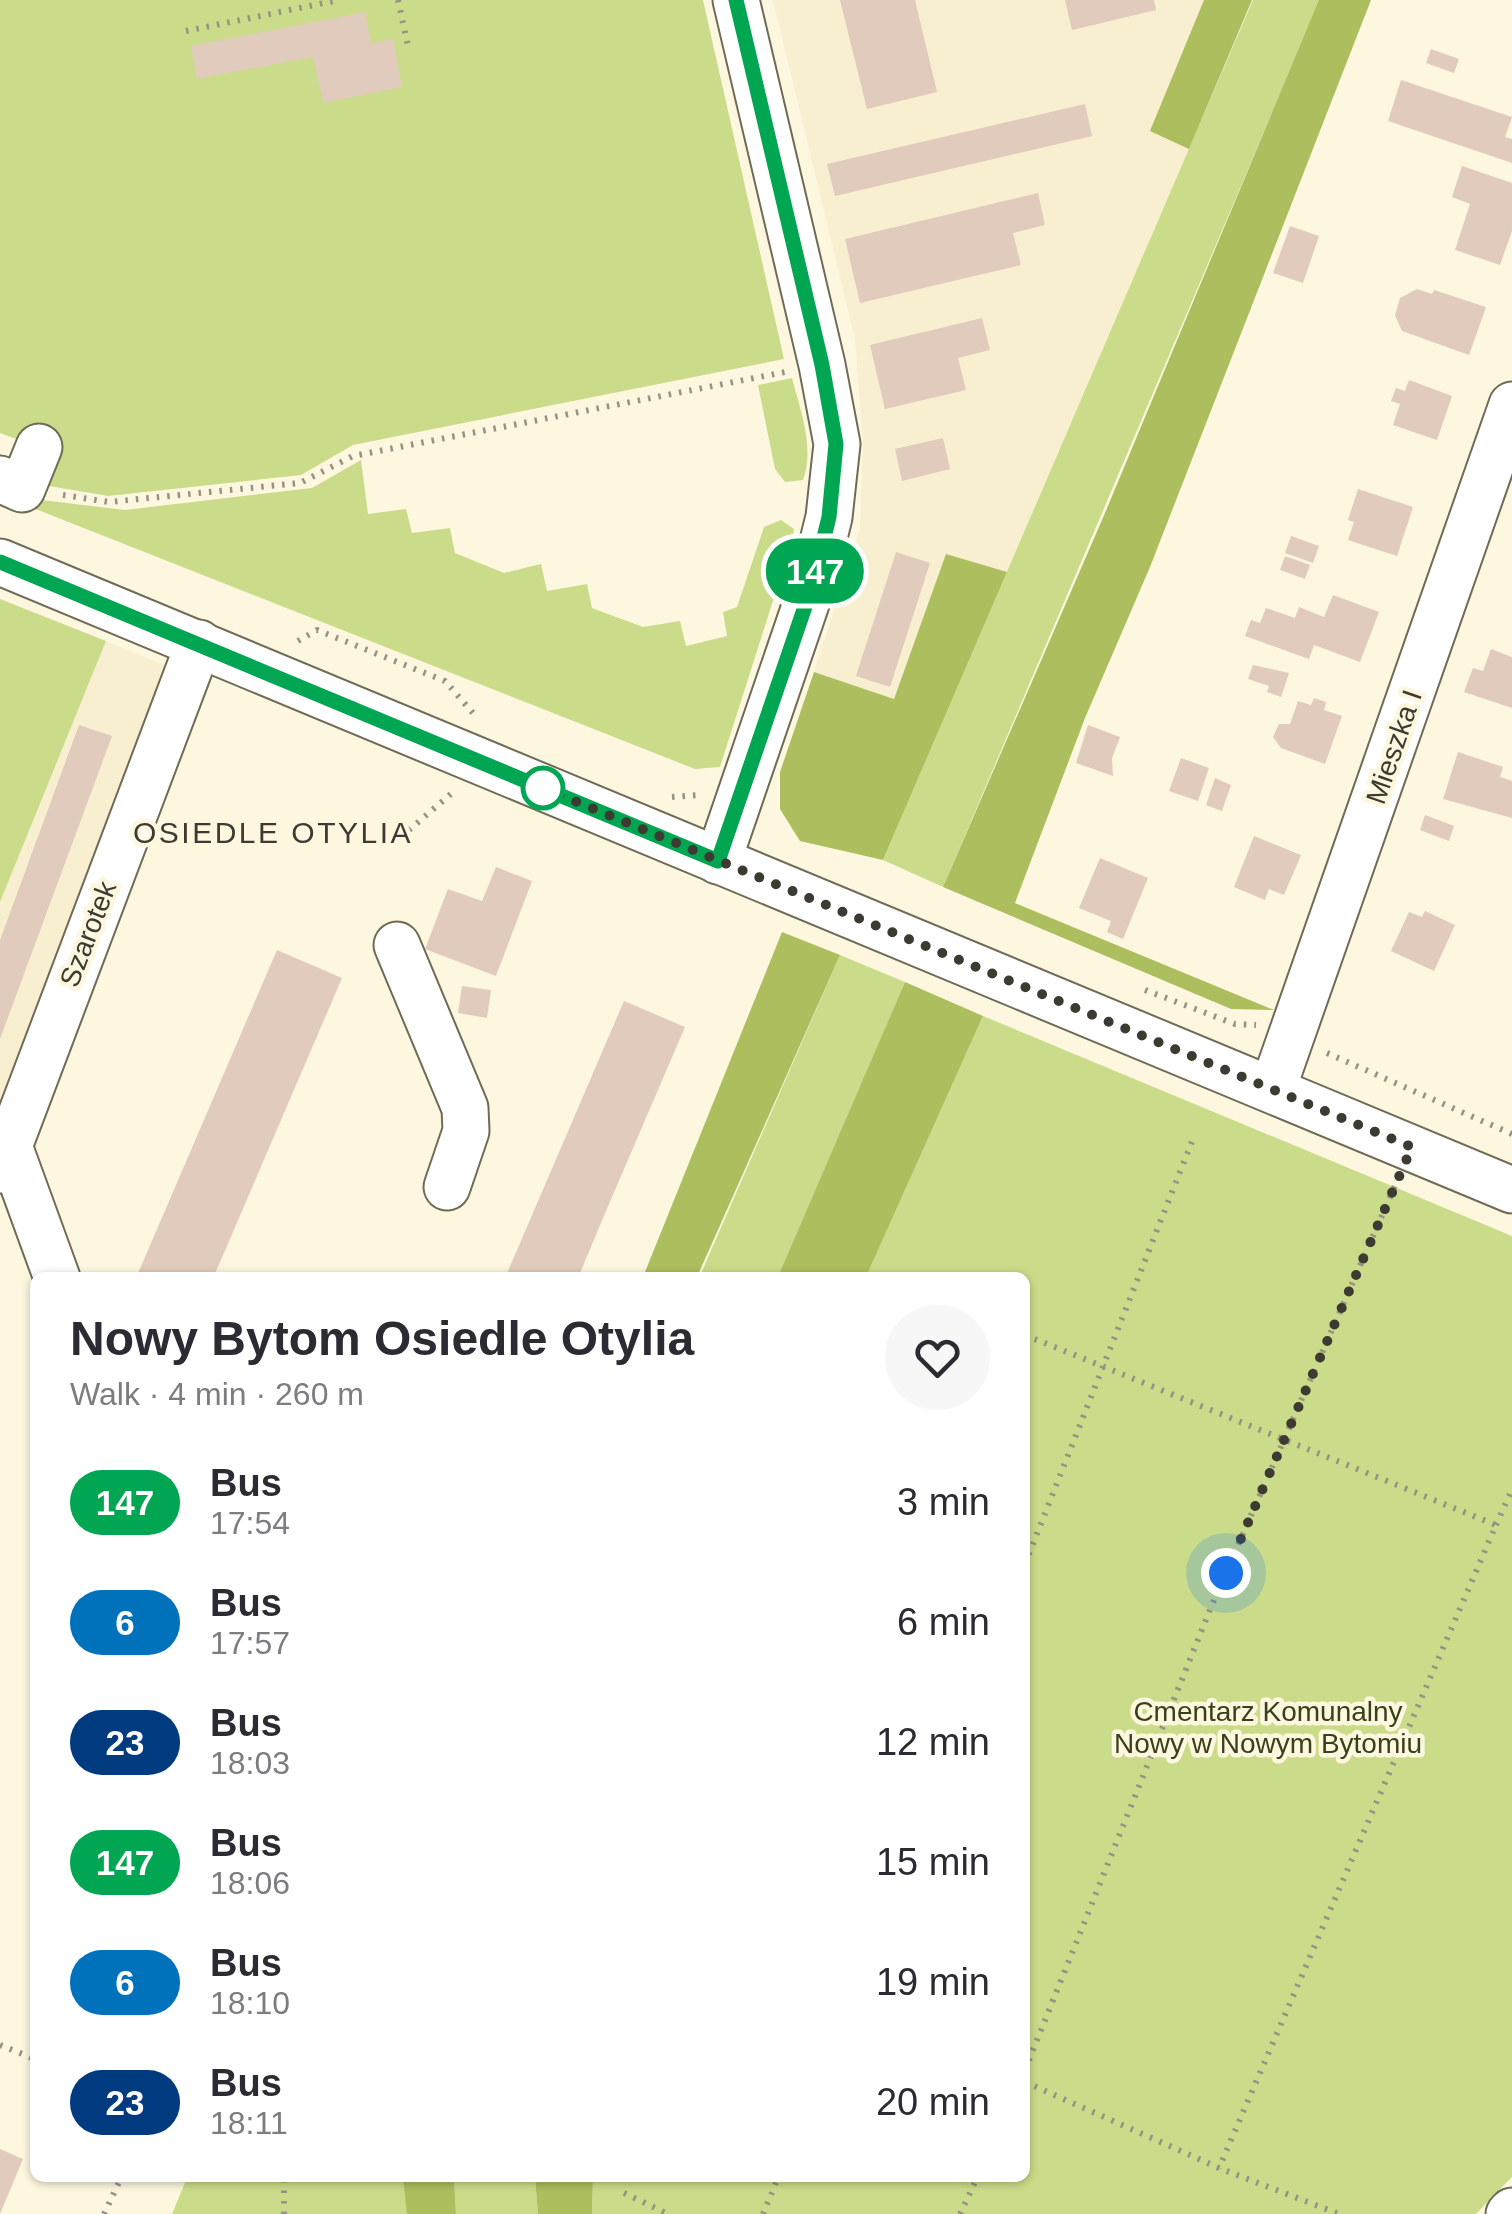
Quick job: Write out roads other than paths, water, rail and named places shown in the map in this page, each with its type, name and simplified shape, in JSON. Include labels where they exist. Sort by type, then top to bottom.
[{"type":"street","points":[[718,861],[812,586],[829,517],[836,444],[818,347],[736,0]]},
{"type":"street","name":"Mieszka I","points":[[1272,1088],[1512,405]]},
{"type":"street","points":[[11,484],[39,448]]},
{"type":"street","points":[[0,562],[1512,1190]]},
{"type":"street","name":"Szarotek","points":[[4,1158],[199,643]]},
{"type":"street","points":[[396,945],[465,1108],[466,1132],[447,1187]]},
{"type":"street","points":[[4,1158],[54,1272]]},
{"type":"district","name":"OSIEDLE OTYLIA","points":[[273,832]]},
{"type":"park label","name":"Cmentarz Komunalny Nowy w Nowym Bytomiu","points":[[1268,1727]]}]
